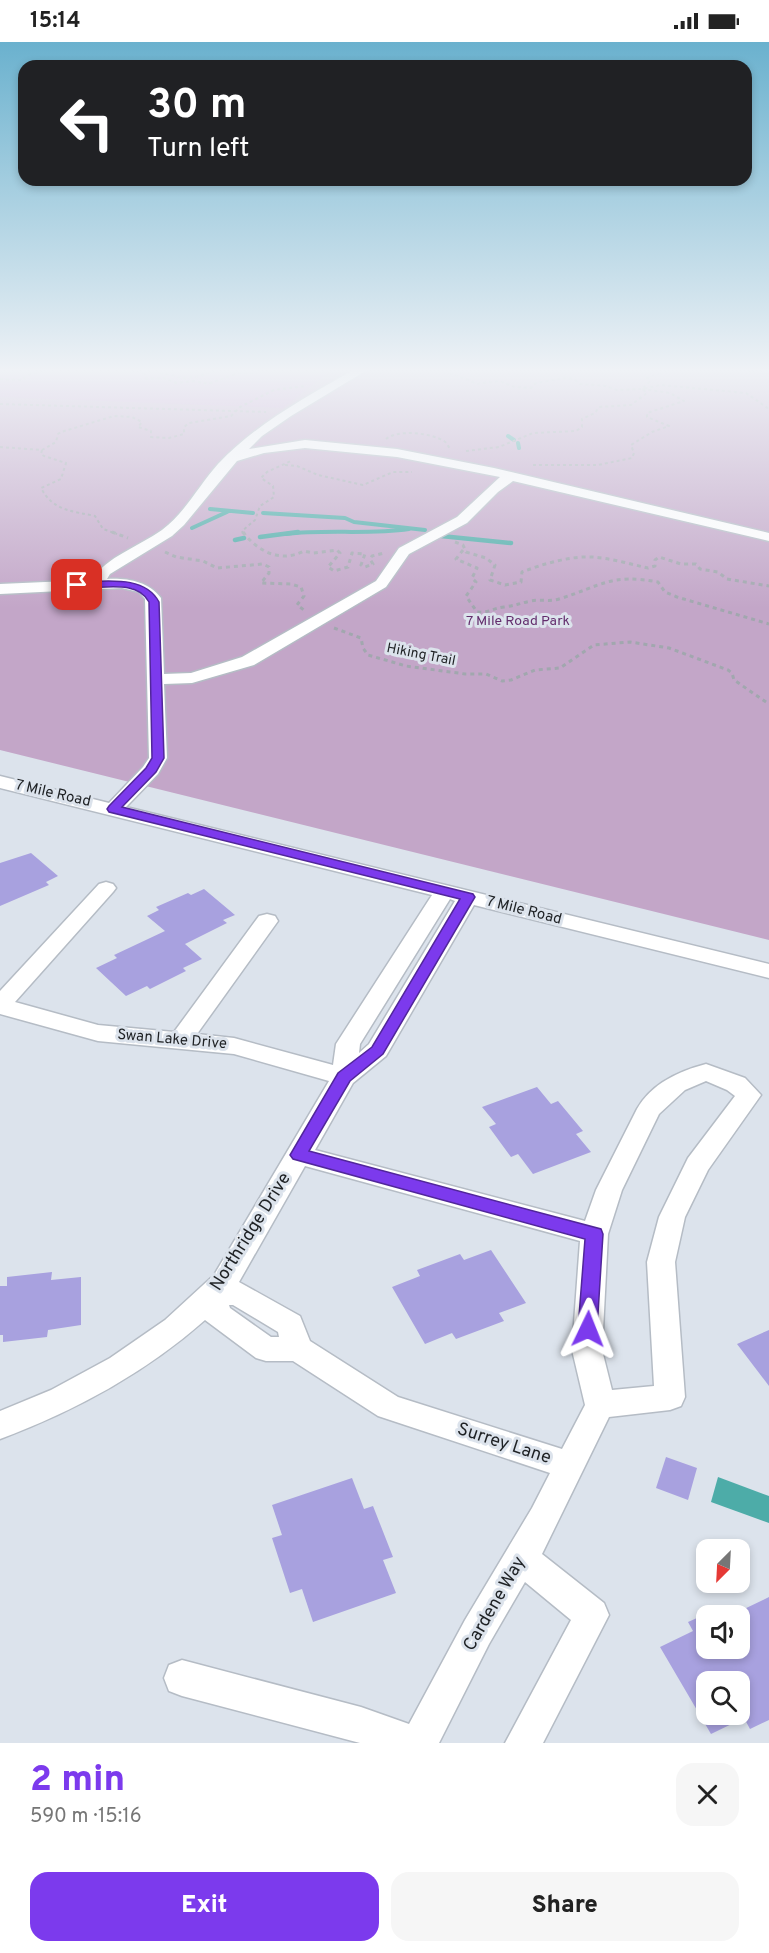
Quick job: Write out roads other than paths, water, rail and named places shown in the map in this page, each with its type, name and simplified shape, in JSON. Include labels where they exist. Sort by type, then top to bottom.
[{"type":"street","points":[[96,584],[105,571],[152,542],[187,514],[241,449]]},
{"type":"street","points":[[232,458],[266,449]]},
{"type":"street","points":[[372,449],[511,476],[769,537]]},
{"type":"street","points":[[155,680],[192,678],[248,661],[381,584],[404,551],[422,539],[462,520],[493,489],[511,476]]},
{"type":"street","points":[[0,589],[96,584],[129,585],[144,589],[153,598],[158,758],[152,770],[114,809]]},
{"type":"street","name":"7 Mile Road","points":[[0,782],[769,971]]},
{"type":"street","points":[[0,1006],[106,888]]},
{"type":"street","name":"Northridge Drive","points":[[344,1077],[348,1044],[445,891]]},
{"type":"street","name":"Northridge Drive","points":[[0,1425],[33,1413],[99,1380],[136,1358],[224,1283],[344,1077],[378,1050],[468,897]]},
{"type":"street","points":[[180,1041],[267,921]]},
{"type":"street","name":"Swan Lake Drive","points":[[0,1006],[98,1034],[234,1046],[344,1077]]},
{"type":"street","points":[[706,1072],[736,1084],[749,1095],[697,1165],[672,1217],[661,1262],[669,1397],[600,1406],[587,1350],[594,1234],[609,1190],[649,1109],[676,1084],[706,1072]]},
{"type":"street","points":[[299,1155],[594,1234]]},
{"type":"street","name":"Surrey Lane","points":[[212,1295],[217,1315],[266,1349],[298,1349],[389,1407],[571,1466],[600,1406]]},
{"type":"street","name":"Cardene Way","points":[[419,1743],[477,1632],[522,1559],[571,1466]]},
{"type":"street","points":[[522,1559],[592,1615],[523,1743]]},
{"type":"street","points":[[182,1678],[361,1725],[410,1743]]},
{"type":"waterway","points":[[210,509],[253,513]]},
{"type":"waterway","points":[[192,528],[227,512]]},
{"type":"waterway","points":[[263,513],[345,518],[354,522],[425,530]]},
{"type":"waterway","points":[[286,534],[409,529]]},
{"type":"waterway","points":[[260,537],[298,532]]},
{"type":"waterway","points":[[441,536],[511,543]]},
{"type":"waterway","points":[[235,540],[244,538]]},
{"type":"park label","name":"7 Mile Road Park","points":[[518,621]]}]
